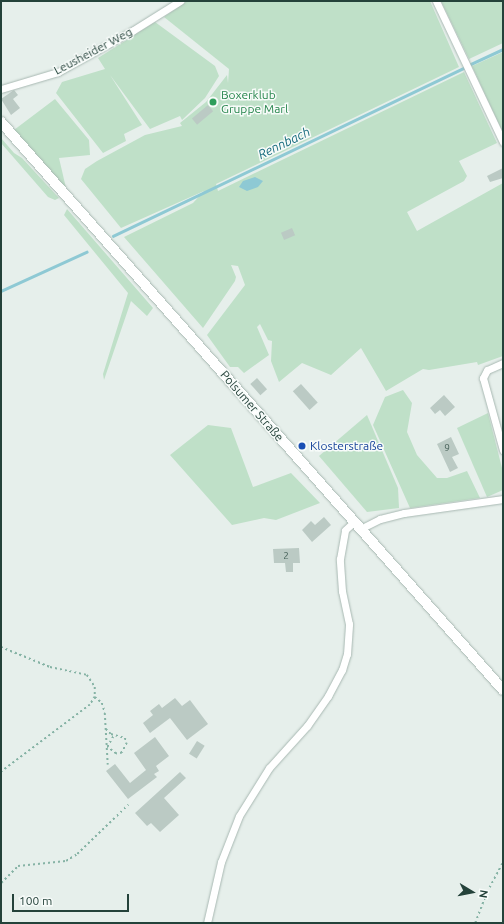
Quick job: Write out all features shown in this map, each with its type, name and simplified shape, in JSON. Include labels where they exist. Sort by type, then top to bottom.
[{"type":"main road","name":"Polsumer Straße","points":[[1,122],[503,690]]},
{"type":"street","name":"Leusheider Weg","points":[[1,89],[58,72],[132,31],[180,1]]},
{"type":"street","points":[[436,1],[503,142]]},
{"type":"street","points":[[503,363],[486,370],[483,378],[503,450]]},
{"type":"street","points":[[207,923],[221,862],[239,816],[269,768],[307,726],[328,696],[342,670],[347,654],[349,624],[342,591],[340,559],[345,530],[357,525],[404,513],[503,499]]},
{"type":"path","points":[[1,647],[50,667],[88,675],[95,687],[95,698],[90,705],[1,772]]},
{"type":"path","points":[[95,698],[102,703],[106,729],[108,765]]},
{"type":"path","points":[[106,729],[114,735],[125,738],[126,749],[116,754],[107,747]]},
{"type":"path","points":[[107,747],[114,735]]},
{"type":"path","points":[[1,883],[18,866],[66,861],[77,854],[128,805]]},
{"type":"path","points":[[475,923],[487,892],[503,862]]},
{"type":"green space","points":[[187,1],[430,1],[459,67],[216,184],[218,191],[464,72],[497,143],[459,161],[467,176],[464,181],[407,212],[417,231],[503,183],[503,356],[478,365],[477,362],[429,370],[423,369],[386,391],[361,348],[331,375],[302,363],[279,382],[271,361],[272,341],[268,340],[260,324],[257,327],[269,355],[244,373],[238,367],[230,367],[207,335],[245,285],[238,266],[231,265],[236,277],[235,281],[203,328],[124,237],[193,203],[204,191],[121,228],[81,179],[85,169],[145,135],[182,126],[180,123],[206,102],[227,75],[228,83],[229,69],[164,17]]},
{"type":"green space","points":[[441,1],[503,1],[503,43],[469,59]]},
{"type":"green space","points":[[155,22],[215,66],[219,76],[205,98],[182,120],[180,116],[150,129],[110,75],[142,125],[124,134],[126,141],[103,153],[56,93],[62,82],[105,69],[98,58]]},
{"type":"green space","points":[[503,52],[503,133],[472,66]]},
{"type":"green space","points":[[55,99],[89,140],[90,155],[59,158],[66,188],[14,130]]},
{"type":"green space","points":[[1,138],[59,198],[55,200],[48,197],[1,143]]},
{"type":"green space","points":[[67,209],[153,308],[147,316],[131,301],[104,380],[103,374],[128,293],[64,215]]},
{"type":"green space","points":[[403,390],[412,403],[407,432],[417,455],[437,478],[447,478],[467,471],[480,498],[410,508],[373,425],[385,397]]},
{"type":"green space","points":[[488,413],[503,472],[503,490],[487,497],[457,428]]},
{"type":"green space","points":[[367,415],[398,488],[399,508],[367,512],[319,456]]},
{"type":"green space","points":[[208,425],[231,428],[253,487],[291,473],[320,503],[276,520],[264,518],[232,525],[170,455]]},
{"type":"water","points":[[255,177],[263,181],[258,187],[247,191],[239,187],[243,181]]},
{"type":"building","points":[[14,90],[18,95],[13,99],[20,108],[11,115],[1,99]]},
{"type":"building","points":[[208,105],[213,111],[197,125],[192,118]]},
{"type":"building","points":[[503,168],[503,178],[490,182],[487,176]]},
{"type":"building","points":[[292,228],[295,235],[284,240],[281,233]]},
{"type":"building","points":[[257,378],[267,389],[260,395],[250,384]]},
{"type":"building","points":[[301,384],[318,403],[310,410],[293,391]]},
{"type":"building","points":[[444,395],[455,407],[445,416],[440,410],[435,414],[430,408]]},
{"type":"building","points":[[451,437],[459,454],[452,457],[458,468],[450,472],[437,444]]},
{"type":"building","points":[[324,517],[331,525],[312,542],[302,530],[311,521],[315,525]]},
{"type":"building","points":[[299,548],[300,563],[293,563],[293,572],[286,572],[285,563],[274,563],[273,549]]},
{"type":"building","points":[[175,698],[182,706],[190,700],[208,724],[187,740],[170,718],[150,733],[143,723],[153,715],[150,711],[159,704],[162,708]]},
{"type":"building","points":[[155,737],[169,756],[156,766],[159,771],[154,774],[157,777],[128,799],[106,771],[115,764],[130,783],[146,770],[134,753]]},
{"type":"building","points":[[197,741],[205,746],[197,758],[189,754]]},
{"type":"building","points":[[180,772],[186,778],[164,798],[179,815],[160,832],[151,823],[147,826],[135,813]]},
{"type":"waterway","name":"Rennbach","points":[[471,64],[503,49]]},
{"type":"waterway","name":"Rennbach","points":[[113,236],[464,68]]},
{"type":"waterway","name":"Rennbach","points":[[1,291],[86,252]]},
{"type":"place","name":"Boxerklub Gruppe Marl","points":[[213,102]]},
{"type":"place","name":"Klosterstraße","points":[[302,446]]}]
